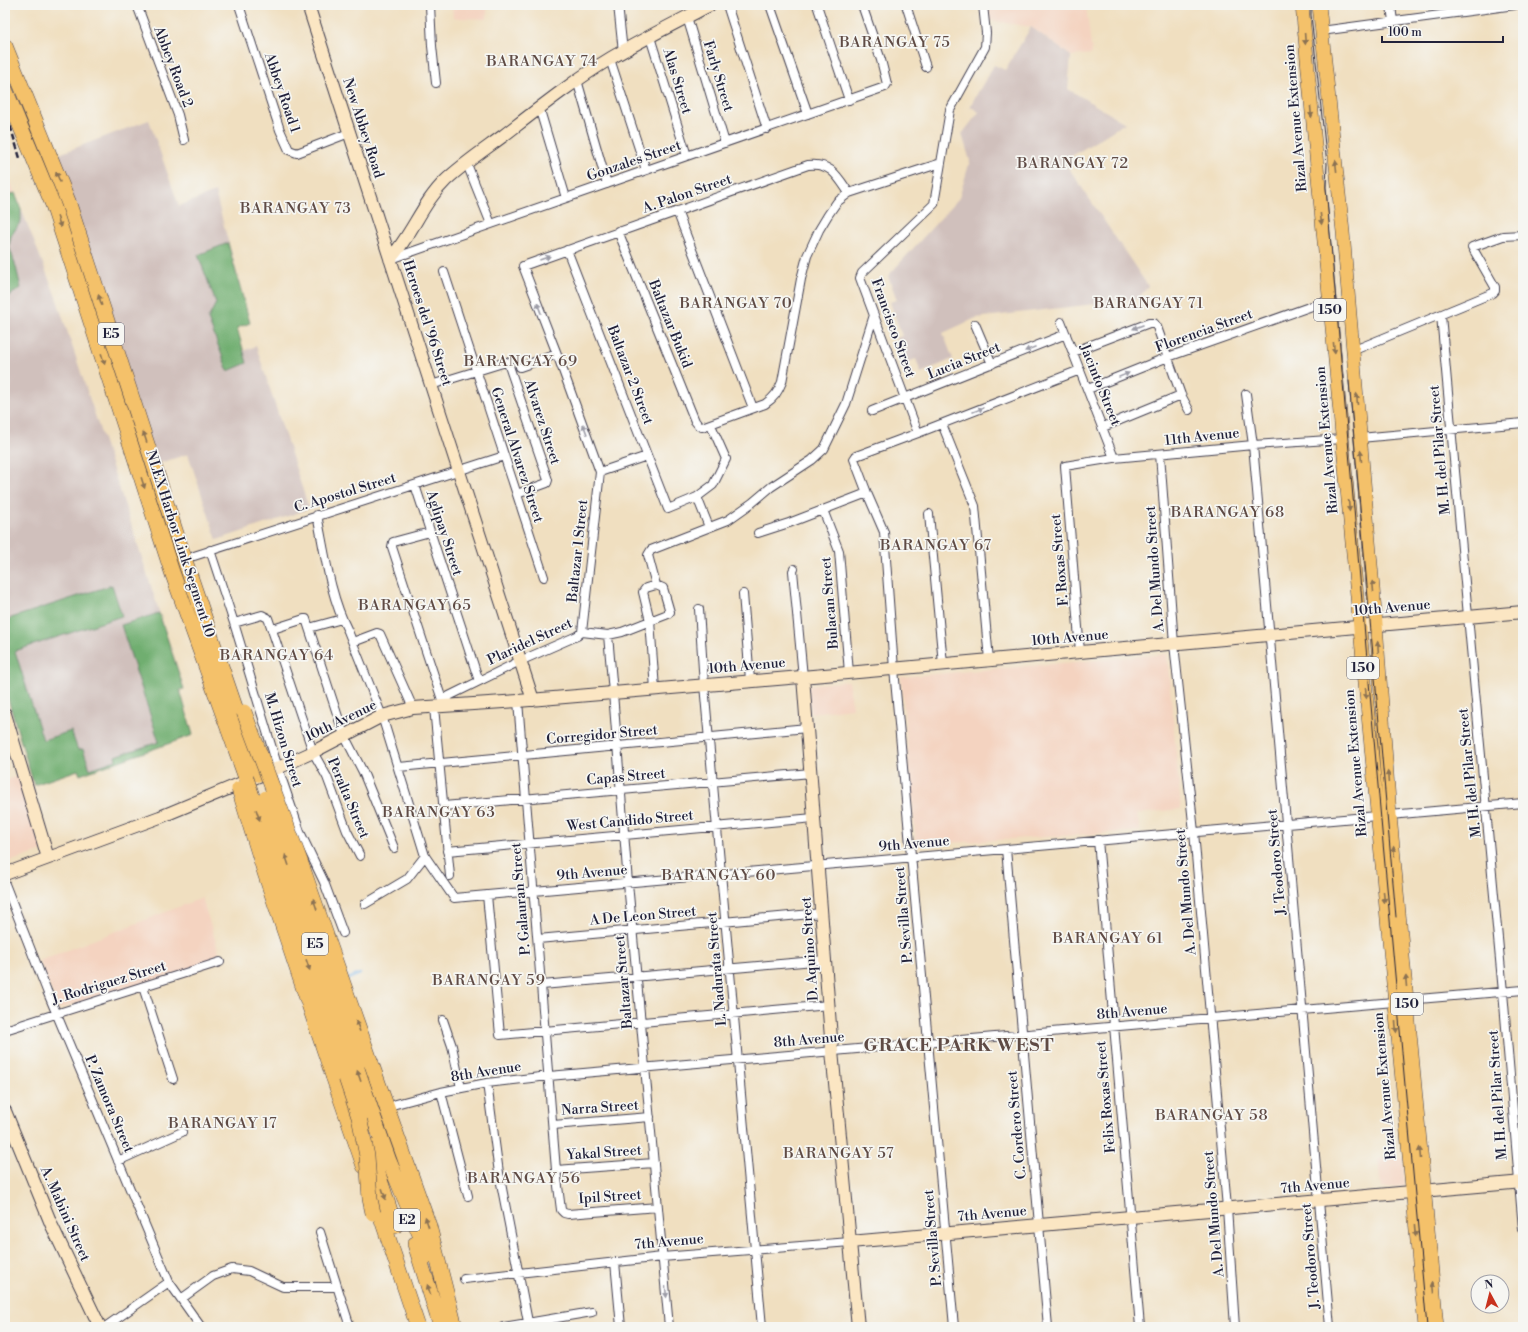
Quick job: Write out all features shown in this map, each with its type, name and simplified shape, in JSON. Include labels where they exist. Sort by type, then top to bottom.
[{"type":"highway","name":"NLEX Harbor Link Segment 10","points":[[5,46],[68,201],[190,562],[366,1115]]},
{"type":"highway","name":"NLEX Harbor Link Segment 10","points":[[5,89],[53,205],[172,572],[366,1115]]},
{"type":"highway","points":[[190,562],[300,862],[429,1226],[454,1327]]},
{"type":"highway","points":[[172,572],[197,657],[265,873],[418,1327]]},
{"type":"highway","points":[[366,1115],[389,1160],[435,1272],[454,1327]]},
{"type":"highway","points":[[366,1115],[370,1199],[373,1213],[409,1327]]},
{"type":"highway","name":"E2","points":[[366,1115],[428,1327]]},
{"type":"highway","name":"E2","points":[[366,1115],[441,1327]]},
{"type":"main road","name":"Rizal Avenue Extension","points":[[1302,5],[1394,1002],[1437,1327]]},
{"type":"main road","name":"Rizal Avenue Extension","points":[[1319,5],[1343,232],[1376,624],[1390,815],[1407,1000],[1425,1327]]},
{"type":"street","name":"Abbey Road 2","points":[[137,5],[178,115],[184,140]]},
{"type":"street","name":"Abbey Road 1","points":[[239,5],[280,130],[289,150],[297,153],[349,133]]},
{"type":"street","name":"New Abbey Road","points":[[308,5],[390,259]]},
{"type":"street","points":[[430,5],[436,83]]},
{"type":"street","points":[[618,5],[622,52]]},
{"type":"street","name":"Heroes del '96 Street","points":[[533,700],[390,259],[398,251],[431,197],[446,180],[466,164],[539,107],[577,80],[622,52],[710,5]]},
{"type":"street","points":[[727,5],[767,129]]},
{"type":"street","points":[[770,5],[808,114]]},
{"type":"street","points":[[817,5],[849,100]]},
{"type":"street","name":"Gonzales Street","points":[[390,259],[887,86],[881,60],[862,5]]},
{"type":"street","points":[[906,5],[926,67]]},
{"type":"street","name":"Francisco Street","points":[[918,433],[860,278],[862,273],[934,204],[950,110],[985,47],[986,33],[983,5]]},
{"type":"street","points":[[1391,5],[1393,22]]},
{"type":"street","points":[[1321,31],[1514,5]]},
{"type":"street","name":"Farly Street","points":[[687,17],[725,143]]},
{"type":"street","name":"Alas Street","points":[[650,37],[687,156]]},
{"type":"street","points":[[610,59],[646,170]]},
{"type":"street","points":[[577,80],[607,184]]},
{"type":"street","points":[[539,107],[566,198]]},
{"type":"street","points":[[709,527],[697,497],[712,484],[726,459],[711,424],[772,399],[778,391],[782,382],[801,279],[807,256],[828,215],[837,202],[849,193],[941,163]]},
{"type":"street","points":[[466,164],[491,224]]},
{"type":"street","name":"A. Palon Street","points":[[523,266],[618,231],[808,165],[817,164],[834,172],[849,193]]},
{"type":"street","points":[[677,211],[753,408]]},
{"type":"street","name":"Baltazar Bukid","points":[[618,231],[695,421],[702,427],[711,424]]},
{"type":"street","points":[[1352,351],[1493,293],[1495,291],[1494,287],[1472,246],[1503,236],[1523,235]]},
{"type":"street","name":"Baltazar 2 Street","points":[[567,250],[668,509],[697,497]]},
{"type":"street","name":"Baltazar 1 Street","points":[[523,266],[599,469],[582,632]]},
{"type":"street","name":"General Alvarez Street","points":[[444,272],[544,577]]},
{"type":"street","name":"Florencia Street","points":[[1088,389],[1168,357],[1329,300]]},
{"type":"street","points":[[655,689],[650,621],[644,592],[646,588],[656,585],[648,555],[649,552],[728,520],[743,510],[770,487],[812,460],[824,450],[846,404],[874,315]]},
{"type":"street","name":"M. H. del Pilar Street","points":[[1441,315],[1521,1183],[1523,1229]]},
{"type":"street","name":"Jacinto Street","points":[[1061,322],[1114,458]]},
{"type":"street","points":[[1073,352],[1149,323],[1154,323],[1157,327],[1181,395],[1189,410]]},
{"type":"street","points":[[976,324],[992,364]]},
{"type":"street","name":"Lucia Street","points":[[872,412],[1066,334]]},
{"type":"street","points":[[520,367],[557,354]]},
{"type":"street","name":"Alvarez Street","points":[[476,372],[507,362],[548,480],[547,483],[517,494]]},
{"type":"street","points":[[918,433],[1080,370]]},
{"type":"street","points":[[431,385],[476,372]]},
{"type":"street","name":"J. Teodoro Street","points":[[1246,394],[1253,445],[1330,1327]]},
{"type":"street","points":[[1103,427],[1181,395]]},
{"type":"street","points":[[1360,438],[1523,423]]},
{"type":"street","points":[[942,424],[975,506],[989,660]]},
{"type":"street","name":"P. Sevilla Street","points":[[918,433],[856,456],[854,459],[884,532],[894,669],[954,1327]]},
{"type":"street","name":"11th Avenue","points":[[1065,466],[1114,458],[1253,445],[1343,439]]},
{"type":"street","name":"A. Del Mundo Street","points":[[1160,454],[1174,644],[1194,832],[1227,1208],[1235,1327]]},
{"type":"street","name":"C. Apostol Street","points":[[190,562],[210,550],[504,456]]},
{"type":"street","points":[[599,469],[647,456]]},
{"type":"street","name":"F. Roxas Street","points":[[1065,466],[1080,652]]},
{"type":"street","name":"Aglipay Street","points":[[415,485],[479,681]]},
{"type":"street","points":[[758,533],[798,520],[867,493]]},
{"type":"street","name":"Bulacan Street","points":[[823,510],[839,551],[849,673]]},
{"type":"street","points":[[929,514],[943,664]]},
{"type":"street","points":[[317,515],[332,586],[342,619],[353,642],[382,716],[426,856],[407,879],[365,904]]},
{"type":"street","points":[[430,532],[393,542],[392,547],[441,705],[440,763],[450,876]]},
{"type":"street","name":"M. Hizon Street","points":[[210,550],[278,768],[300,832],[324,882],[343,933]]},
{"type":"street","name":"D. Aquino Street","points":[[794,569],[832,1051],[858,1327]]},
{"type":"street","name":"Plaridel Street","points":[[441,705],[449,696],[520,661],[577,636],[582,632],[608,635],[622,632],[670,612],[664,588],[656,585]]},
{"type":"street","points":[[743,594],[750,680]]},
{"type":"street","name":"L. Nadurata Street","points":[[699,609],[704,685],[762,1327]]},
{"type":"street","name":"10th Avenue","points":[[5,874],[160,817],[278,768],[313,752],[382,716],[413,708],[533,700],[750,680],[803,677],[1174,644],[1376,624],[1523,612]]},
{"type":"street","points":[[234,623],[265,616],[268,618],[273,629],[306,619],[344,735],[363,772],[394,848]]},
{"type":"street","points":[[309,628],[342,619]]},
{"type":"street","name":"Peralta Street","points":[[273,629],[313,752],[327,777],[347,831],[360,856]]},
{"type":"street","points":[[353,642],[377,633],[380,634],[413,708]]},
{"type":"street","name":"Baltazar Street","points":[[608,635],[614,693],[636,977],[669,1327]]},
{"type":"street","name":"P. Galauran Street","points":[[518,701],[556,1170],[561,1208],[564,1213]]},
{"type":"street","points":[[5,714],[48,858]]},
{"type":"street","name":"Corregidor Street","points":[[399,767],[807,728]]},
{"type":"street","name":"Capas Street","points":[[444,806],[811,773]]},
{"type":"street","points":[[1390,815],[1523,803]]},
{"type":"street","name":"9th Avenue","points":[[426,856],[454,898],[1377,816]]},
{"type":"street","name":"West Candido Street","points":[[447,851],[814,818]]},
{"type":"street","name":"Felix Roxas Street","points":[[1098,840],[1129,1217],[1140,1327]]},
{"type":"street","name":"C. Cordero Street","points":[[1006,849],[1048,1327]]},
{"type":"street","name":"P. Zamora Street","points":[[5,884],[56,1013],[169,1282],[201,1327]]},
{"type":"street","points":[[487,895],[499,1034],[501,1035],[829,1005]]},
{"type":"street","name":"A De Leon Street","points":[[538,939],[822,913]]},
{"type":"street","points":[[542,985],[826,960]]},
{"type":"street","name":"J. Rodriguez Street","points":[[5,1030],[220,962]]},
{"type":"street","points":[[143,987],[173,1079]]},
{"type":"street","points":[[1407,1000],[1523,990]]},
{"type":"street","name":"8th Avenue","points":[[396,1104],[441,1092],[487,1083],[549,1076],[1394,1002]]},
{"type":"street","points":[[443,1020],[452,1046],[460,1088]]},
{"type":"street","points":[[487,1083],[499,1173],[528,1325]]},
{"type":"street","points":[[441,1092],[468,1196]]},
{"type":"street","name":"A. Mabini Street","points":[[5,1111],[52,1226],[100,1327]]},
{"type":"street","name":"Narra Street","points":[[553,1125],[650,1117]]},
{"type":"street","points":[[118,1161],[182,1132]]},
{"type":"street","name":"Yakal Street","points":[[556,1170],[654,1163]]},
{"type":"street","name":"7th Avenue","points":[[464,1279],[662,1257],[1521,1183]]},
{"type":"street","name":"Ipil Street","points":[[564,1213],[658,1207]]},
{"type":"street","points":[[320,1232],[350,1327]]},
{"type":"street","points":[[615,1262],[622,1327]]},
{"type":"street","points":[[181,1299],[213,1276],[232,1269],[249,1270],[283,1287],[337,1287]]},
{"type":"street","points":[[105,1327],[169,1282]]},
{"type":"street","points":[[503,1327],[528,1325],[592,1312]]},
{"type":"shaded area","points":[[452,5],[487,5],[487,19],[453,18]]},
{"type":"shaded area","points":[[987,5],[1086,5],[1092,54],[1071,56],[1031,27],[989,20]]},
{"type":"shaded area","points":[[1031,27],[1071,56],[1068,89],[1125,123],[1064,161],[1148,286],[1138,299],[976,318],[943,333],[953,359],[921,373],[916,359],[905,363],[896,338],[902,336],[890,302],[897,300],[888,276],[959,198],[970,161],[962,134],[979,112],[970,106],[994,65],[1005,70]]},
{"type":"shaded area","points":[[149,120],[179,206],[215,192],[250,323],[237,328],[243,351],[256,346],[309,509],[217,540],[188,454],[157,464],[54,156]]},
{"type":"shaded area","points":[[5,167],[15,193],[5,196]]},
{"type":"shaded area","points":[[15,193],[56,297],[133,530],[184,689],[180,690],[193,735],[80,775],[78,770],[34,785],[5,689],[5,196]]},
{"type":"shaded area","points":[[1167,654],[1181,809],[1137,814],[1140,831],[916,845],[901,677]]},
{"type":"shaded area","points":[[849,681],[852,708],[811,713],[808,685]]},
{"type":"shaded area","points":[[19,775],[43,851],[5,863],[5,781]]},
{"type":"shaded area","points":[[202,898],[219,952],[210,963],[59,1009],[39,961]]},
{"type":"shaded area","points":[[1403,1157],[1405,1186],[1381,1188],[1378,1159]]},
{"type":"green space","points":[[15,193],[21,209],[21,221],[11,236],[9,246],[21,288],[9,296],[5,296],[5,196]]},
{"type":"green space","points":[[228,243],[250,323],[237,328],[247,363],[228,371],[208,319],[216,303],[198,255]]},
{"type":"green space","points":[[112,585],[122,616],[15,651],[43,740],[71,731],[78,750],[83,749],[90,769],[116,760],[115,756],[159,742],[121,625],[159,613],[184,689],[180,690],[193,735],[80,775],[78,770],[34,785],[5,689],[5,620]]},
{"type":"waterway","points":[[348,979],[360,974]]},
{"type":"tram line","points":[[1311,5],[1327,164],[1326,187],[1427,1327]]},
{"type":"tram line","points":[[1349,381],[1396,917]]},
{"type":"railway","points":[[5,109],[20,158]]},
{"type":"district","name":"BARANGAY 75","points":[[895,42]]},
{"type":"district","name":"BARANGAY 74","points":[[542,61]]},
{"type":"district","name":"BARANGAY 72","points":[[1073,163]]},
{"type":"district","name":"BARANGAY 73","points":[[296,208]]},
{"type":"district","name":"BARANGAY 70","points":[[736,303]]},
{"type":"district","name":"BARANGAY 71","points":[[1149,303]]},
{"type":"district","name":"BARANGAY 69","points":[[521,361]]},
{"type":"district","name":"BARANGAY 68","points":[[1228,512]]},
{"type":"district","name":"BARANGAY 67","points":[[936,545]]},
{"type":"district","name":"BARANGAY 65","points":[[415,605]]},
{"type":"district","name":"BARANGAY 64","points":[[277,655]]},
{"type":"district","name":"BARANGAY 63","points":[[439,812]]},
{"type":"district","name":"BARANGAY 60","points":[[719,875]]},
{"type":"district","name":"BARANGAY 61","points":[[1108,938]]},
{"type":"district","name":"BARANGAY 59","points":[[489,980]]},
{"type":"district","name":"GRACE PARK WEST","points":[[959,1045]]},
{"type":"district","name":"BARANGAY 58","points":[[1212,1115]]},
{"type":"district","name":"BARANGAY 17","points":[[223,1123]]},
{"type":"district","name":"BARANGAY 57","points":[[839,1153]]},
{"type":"district","name":"BARANGAY 56","points":[[524,1178]]}]
